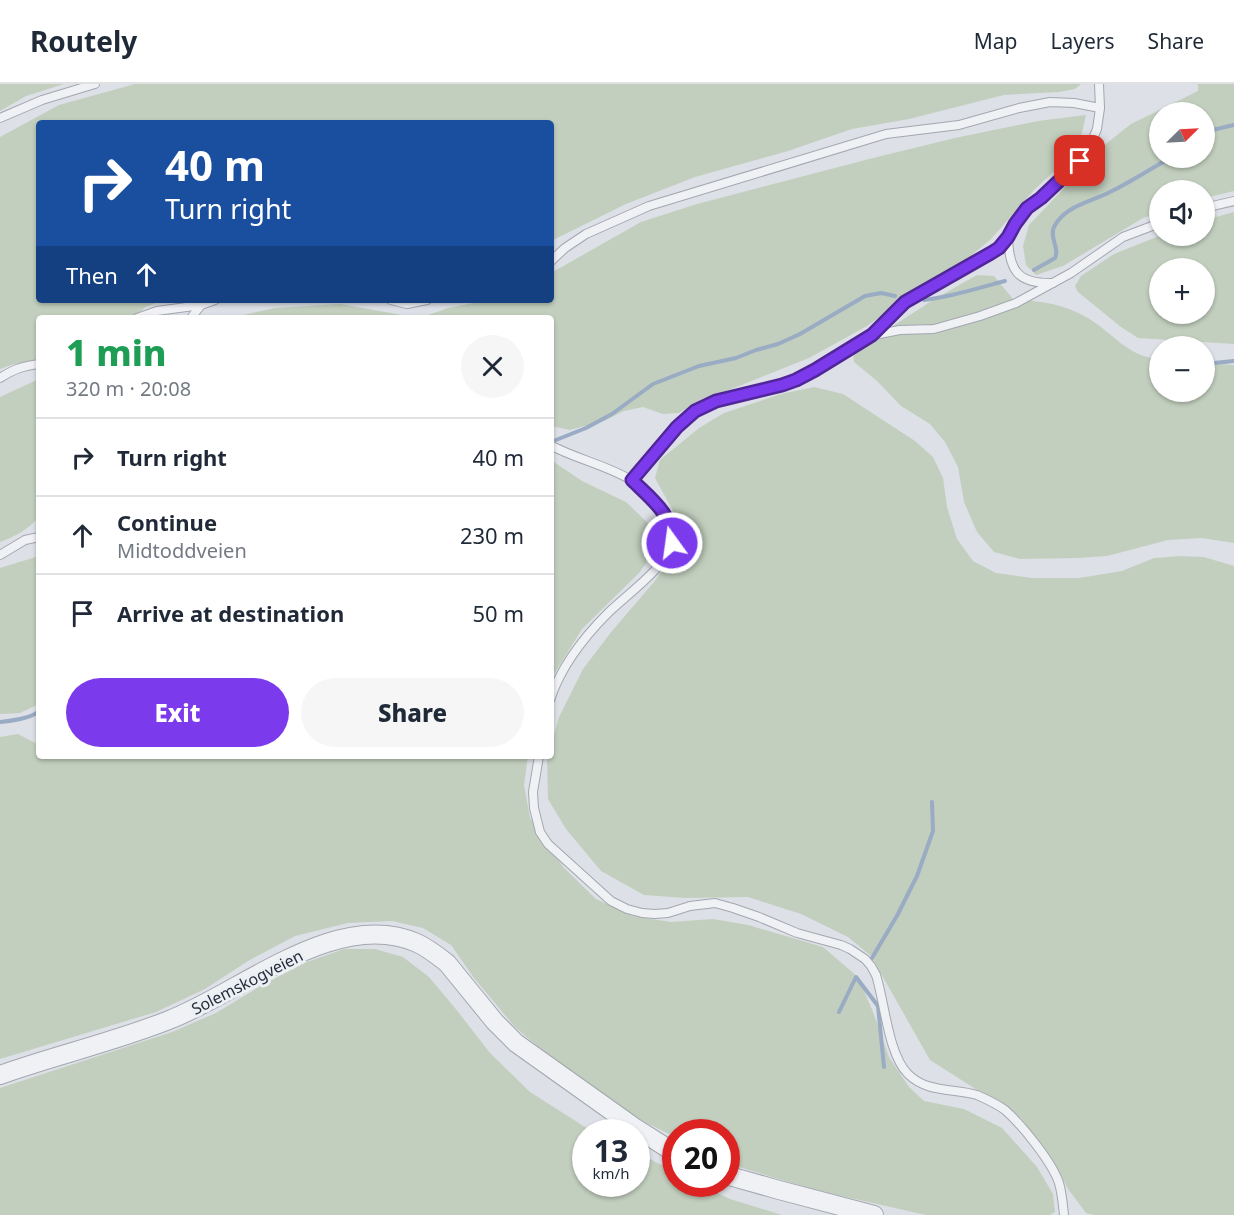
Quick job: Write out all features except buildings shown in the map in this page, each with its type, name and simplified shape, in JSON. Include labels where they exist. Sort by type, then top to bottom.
[{"type":"street","name":"Solemskogveien","points":[[0,1075],[170,1020],[203,1005],[277,964],[324,944],[351,937],[390,936],[416,943],[447,963],[495,1022],[516,1043],[662,1145]]},
{"type":"street","points":[[740,1179],[852,1212],[874,1215]]},
{"type":"lane","points":[[0,118],[42,100],[95,84]]},
{"type":"lane","points":[[632,480],[677,427],[695,411],[716,401],[796,380],[872,335],[905,302],[999,248],[1027,208],[1058,183],[1088,153],[1097,129],[1100,108],[1099,84]]},
{"type":"lane","points":[[554,258],[586,234],[649,207],[886,134],[959,125],[1018,108],[1050,102],[1074,103],[1100,108]]},
{"type":"lane","points":[[1215,205],[1234,201]]},
{"type":"lane","points":[[872,335],[900,330],[934,329],[1016,303],[1071,273],[1123,237],[1149,227]]},
{"type":"lane","points":[[1008,237],[1008,254],[1018,274],[1035,282],[1055,282]]},
{"type":"lane","points":[[146,315],[207,303]]},
{"type":"lane","points":[[193,315],[201,305]]},
{"type":"lane","points":[[0,378],[23,366],[36,364]]},
{"type":"lane","points":[[554,447],[632,480],[665,515],[671,527],[672,543],[659,566],[607,614],[582,642],[557,680],[554,689]]},
{"type":"lane","points":[[0,555],[26,540],[36,538]]},
{"type":"lane","points":[[538,759],[533,792],[540,832],[548,844],[611,901],[627,909],[655,914],[715,903],[759,917],[796,933],[841,945],[858,954],[871,966],[876,975],[893,1045],[902,1066],[917,1082],[926,1086],[974,1094],[1005,1111],[1030,1139],[1053,1172],[1059,1184],[1064,1215]]},
{"type":"green space","points":[[0,84],[64,84],[26,96],[0,111]]},
{"type":"green space","points":[[135,84],[1081,84],[1075,89],[1059,92],[1004,95],[909,119],[852,129],[788,151],[695,177],[626,204],[554,240],[554,120],[36,120],[36,303],[156,303],[135,315],[36,315],[36,360],[0,369],[0,137],[59,105]]},
{"type":"green space","points":[[1196,84],[1234,84],[1234,191],[1215,196],[1215,180],[1149,180],[1149,216],[1063,266],[1036,275],[1026,265],[1023,246],[1029,225],[1107,143],[1131,124],[1149,115],[1149,168],[1215,168],[1215,102],[1176,102],[1198,91]]},
{"type":"green space","points":[[1086,115],[1081,137],[1064,162],[1034,190],[991,239],[960,265],[867,326],[809,358],[702,399],[679,413],[663,414],[643,407],[624,411],[604,421],[570,430],[554,427],[554,315],[428,315],[474,303],[554,303],[554,271],[641,222],[697,204],[873,158],[1038,121]]},
{"type":"green space","points":[[1234,212],[1234,344],[1215,343],[1215,336],[1138,338],[1121,327],[1078,292],[1075,286],[1081,276],[1114,254],[1149,240],[1149,246],[1215,246],[1215,217]]},
{"type":"green space","points":[[977,275],[994,276],[1013,299],[1052,304],[1079,313],[1130,349],[1149,357],[1149,402],[1215,402],[1215,364],[1234,365],[1234,543],[1202,538],[1168,540],[1107,556],[1078,558],[1020,559],[994,552],[977,532],[964,502],[958,467],[945,442],[930,424],[901,406],[877,381],[854,362],[853,352],[933,300]]},
{"type":"green space","points":[[340,304],[402,315],[243,315],[275,308]]},
{"type":"green space","points":[[36,380],[36,519],[22,532],[0,542],[0,397]]},
{"type":"green space","points":[[814,387],[843,394],[915,441],[933,457],[943,478],[947,507],[957,539],[973,561],[996,573],[1032,578],[1079,578],[1122,571],[1154,558],[1181,556],[1204,557],[1234,566],[1234,1215],[1094,1215],[1086,1213],[1068,1189],[1052,1159],[1021,1118],[930,1060],[871,956],[848,937],[801,914],[748,897],[686,898],[644,895],[601,871],[566,829],[548,799],[547,759],[554,759],[554,735],[559,717],[583,669],[654,582],[672,557],[681,533],[672,509],[655,478],[660,460],[699,428],[724,413],[781,394]]},
{"type":"green space","points":[[554,462],[582,481],[626,502],[654,529],[660,544],[639,573],[582,629],[554,674]]},
{"type":"green space","points":[[36,557],[36,705],[20,713],[0,714],[0,568]]},
{"type":"green space","points":[[18,734],[36,743],[36,759],[528,759],[524,785],[530,818],[564,868],[596,899],[633,916],[671,922],[713,919],[748,925],[823,947],[858,977],[889,1057],[909,1087],[924,1101],[964,1109],[1002,1128],[1037,1167],[1053,1194],[1055,1212],[1050,1215],[926,1215],[815,1190],[740,1167],[740,1119],[662,1119],[662,1130],[650,1124],[650,1119],[640,1119],[577,1080],[515,1027],[474,978],[451,945],[423,928],[392,921],[348,923],[295,936],[248,961],[205,989],[156,1012],[0,1059],[0,737]]},
{"type":"green space","points":[[344,949],[375,949],[403,957],[429,977],[490,1053],[530,1092],[572,1119],[572,1197],[650,1197],[650,1159],[662,1165],[662,1197],[726,1197],[782,1215],[0,1215],[0,1088],[172,1032],[216,1013],[262,985],[307,962]]},
{"type":"waterway","points":[[1215,129],[1234,125]]},
{"type":"waterway","points":[[1034,270],[1055,258],[1053,231],[1065,214],[1119,188],[1153,168]]},
{"type":"waterway","points":[[924,300],[955,295],[1005,281]]},
{"type":"waterway","points":[[556,440],[612,414],[653,384],[699,366],[736,358],[778,344],[800,334],[865,296],[881,293],[895,296]]},
{"type":"waterway","points":[[1215,363],[1234,361]]},
{"type":"waterway","points":[[0,722],[36,713]]},
{"type":"waterway","points":[[872,958],[917,876],[933,831],[932,802]]},
{"type":"waterway","points":[[839,1012],[856,977],[878,1006],[884,1067]]},
{"type":"route","points":[[672,543],[671,527],[665,515],[632,480],[683,420],[695,411],[716,401],[796,380],[847,352],[872,335],[905,302],[999,248],[1027,208],[1041,198],[1080,161]]}]
